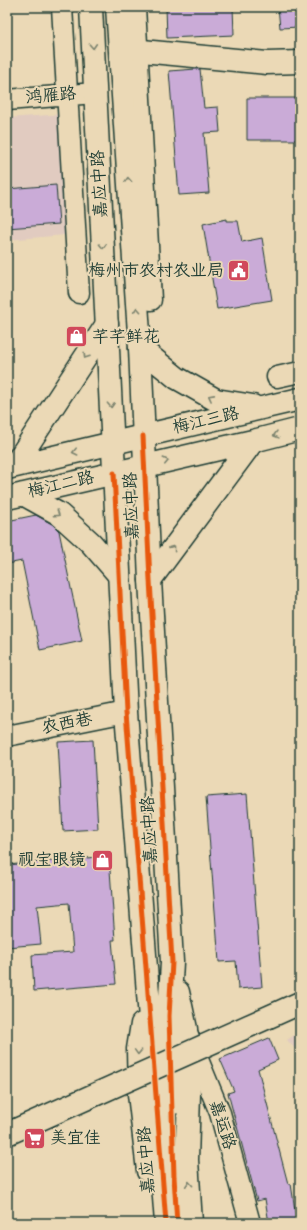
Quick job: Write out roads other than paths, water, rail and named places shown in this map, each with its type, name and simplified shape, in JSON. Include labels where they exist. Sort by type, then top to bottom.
[{"type":"main road","name":"嘉应中路","points":[[91,7],[126,712],[166,1223]]},
{"type":"main road","name":"嘉应中路","points":[[117,7],[140,348],[150,580],[172,962],[168,1016],[177,1223]]},
{"type":"main road","points":[[142,51],[268,63],[300,62]]},
{"type":"main road","points":[[10,467],[107,324]]},
{"type":"main road","points":[[140,348],[178,378],[216,400],[262,408]]},
{"type":"main road","name":"梅江三路","points":[[113,443],[300,399]]},
{"type":"main road","name":"梅江三路","points":[[114,473],[300,429]]},
{"type":"main road","points":[[150,580],[253,441]]},
{"type":"main road","name":"梅江二路","points":[[10,467],[113,443]]},
{"type":"main road","name":"梅江二路","points":[[15,496],[114,473]]},
{"type":"main road","points":[[15,496],[58,514],[91,543],[119,575]]},
{"type":"main road","points":[[172,962],[186,1029],[189,1094],[187,1160],[191,1223]]},
{"type":"main road","points":[[148,986],[138,1049],[139,1094],[153,1223]]},
{"type":"main road","points":[[7,1134],[300,1003]]},
{"type":"street","points":[[62,7],[79,293]]},
{"type":"street","points":[[135,7],[151,300]]},
{"type":"street","name":"鸿雁路","points":[[7,100],[95,93]]},
{"type":"street","points":[[277,377],[300,372]]},
{"type":"street","name":"农西巷","points":[[7,736],[126,712]]},
{"type":"street","name":"嘉运路","points":[[186,1029],[220,1113],[250,1223]]},
{"type":"place","name":"梅州市农村农业局","points":[[239,271]]},
{"type":"place","name":"芊芊鲜花","points":[[77,337]]},
{"type":"place","name":"视宝眼镜","points":[[102,860]]},
{"type":"place","name":"美宜佳","points":[[34,1138]]}]
